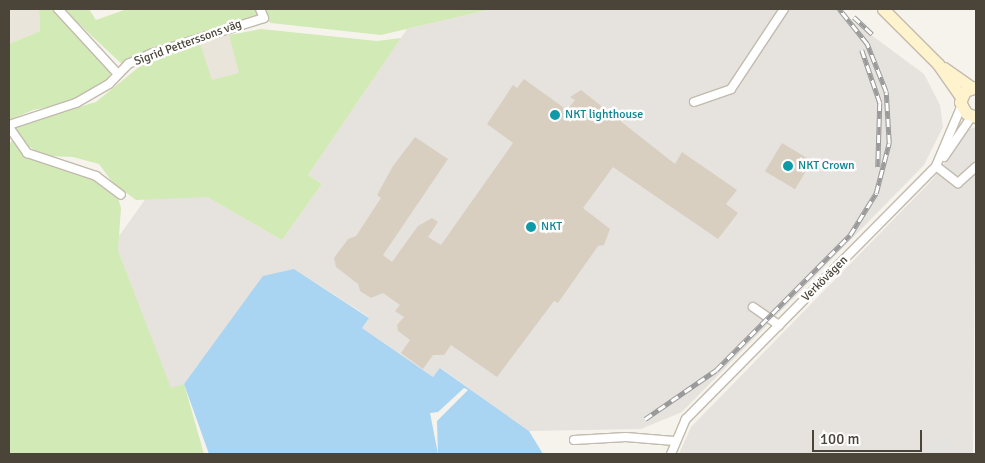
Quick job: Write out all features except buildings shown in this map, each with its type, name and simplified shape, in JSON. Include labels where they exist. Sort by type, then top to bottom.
[{"type":"main road","points":[[882,9],[938,64],[974,87]]},
{"type":"main road","points":[[938,64],[961,102],[974,117]]},
{"type":"main road","name":"Verkövägen","points":[[961,102],[974,87]]},
{"type":"street","points":[[58,9],[117,74]]},
{"type":"street","name":"Sigrid Petterssons väg","points":[[10,132],[76,104],[108,84],[117,74],[153,54],[264,18],[260,9]]},
{"type":"street","points":[[694,102],[731,90],[784,9]]},
{"type":"street","name":"Verkövägen","points":[[671,454],[674,441],[686,419],[936,166],[961,102]]},
{"type":"street","points":[[974,117],[936,166],[958,182],[976,167]]},
{"type":"street","points":[[10,132],[27,153],[96,176],[121,195]]},
{"type":"street","points":[[753,306],[779,325]]},
{"type":"street","points":[[574,440],[632,437],[674,441]]},
{"type":"shaded area","points":[[9,9],[39,9],[40,31],[9,44]]},
{"type":"shaded area","points":[[492,9],[836,9],[924,74],[940,105],[943,127],[924,165],[682,412],[641,429],[529,431],[441,368],[433,377],[362,328],[369,317],[294,269],[197,366],[184,384],[171,389],[118,250],[119,236],[147,197],[207,197],[282,240],[322,184],[308,175],[407,29]]},
{"type":"shaded area","points":[[229,35],[240,73],[211,82],[200,43]]},
{"type":"shaded area","points":[[976,127],[973,454],[679,454],[691,427],[933,179],[969,129]]},
{"type":"shaded area","points":[[942,435],[962,454],[923,454]]},
{"type":"green space","points":[[39,9],[55,9],[110,70],[111,77],[88,99],[33,110],[9,120],[9,44],[40,31]]},
{"type":"green space","points":[[63,9],[89,9],[96,20],[127,9],[257,9],[257,23],[208,31],[174,42],[125,67]]},
{"type":"green space","points":[[265,9],[492,9],[381,35],[271,23],[265,19]]},
{"type":"green space","points":[[261,29],[377,41],[401,38],[308,175],[322,184],[282,240],[207,197],[136,200],[113,183],[99,164],[73,157],[44,156],[22,142],[12,127],[96,102],[145,62],[200,43],[212,80],[239,73],[229,35]]},
{"type":"green space","points":[[13,139],[25,153],[94,178],[117,195],[121,208],[118,250],[171,388],[184,384],[204,454],[9,454],[9,145]]},
{"type":"water","points":[[294,269],[369,318],[362,328],[433,377],[440,368],[529,431],[543,454],[209,454],[184,384],[263,276]]},
{"type":"pier","points":[[464,388],[468,390],[437,421],[438,454],[430,413],[438,412]]},
{"type":"railway","points":[[645,419],[716,370],[850,235],[876,193],[889,143],[886,92],[867,44],[839,9]]},
{"type":"railway","points":[[854,17],[872,34]]},
{"type":"railway","points":[[862,50],[880,103],[878,167]]},
{"type":"place","name":"NKT lighthouse","points":[[555,115]]},
{"type":"place","name":"NKT Crown","points":[[788,166]]},
{"type":"place","name":"NKT","points":[[531,227]]}]
